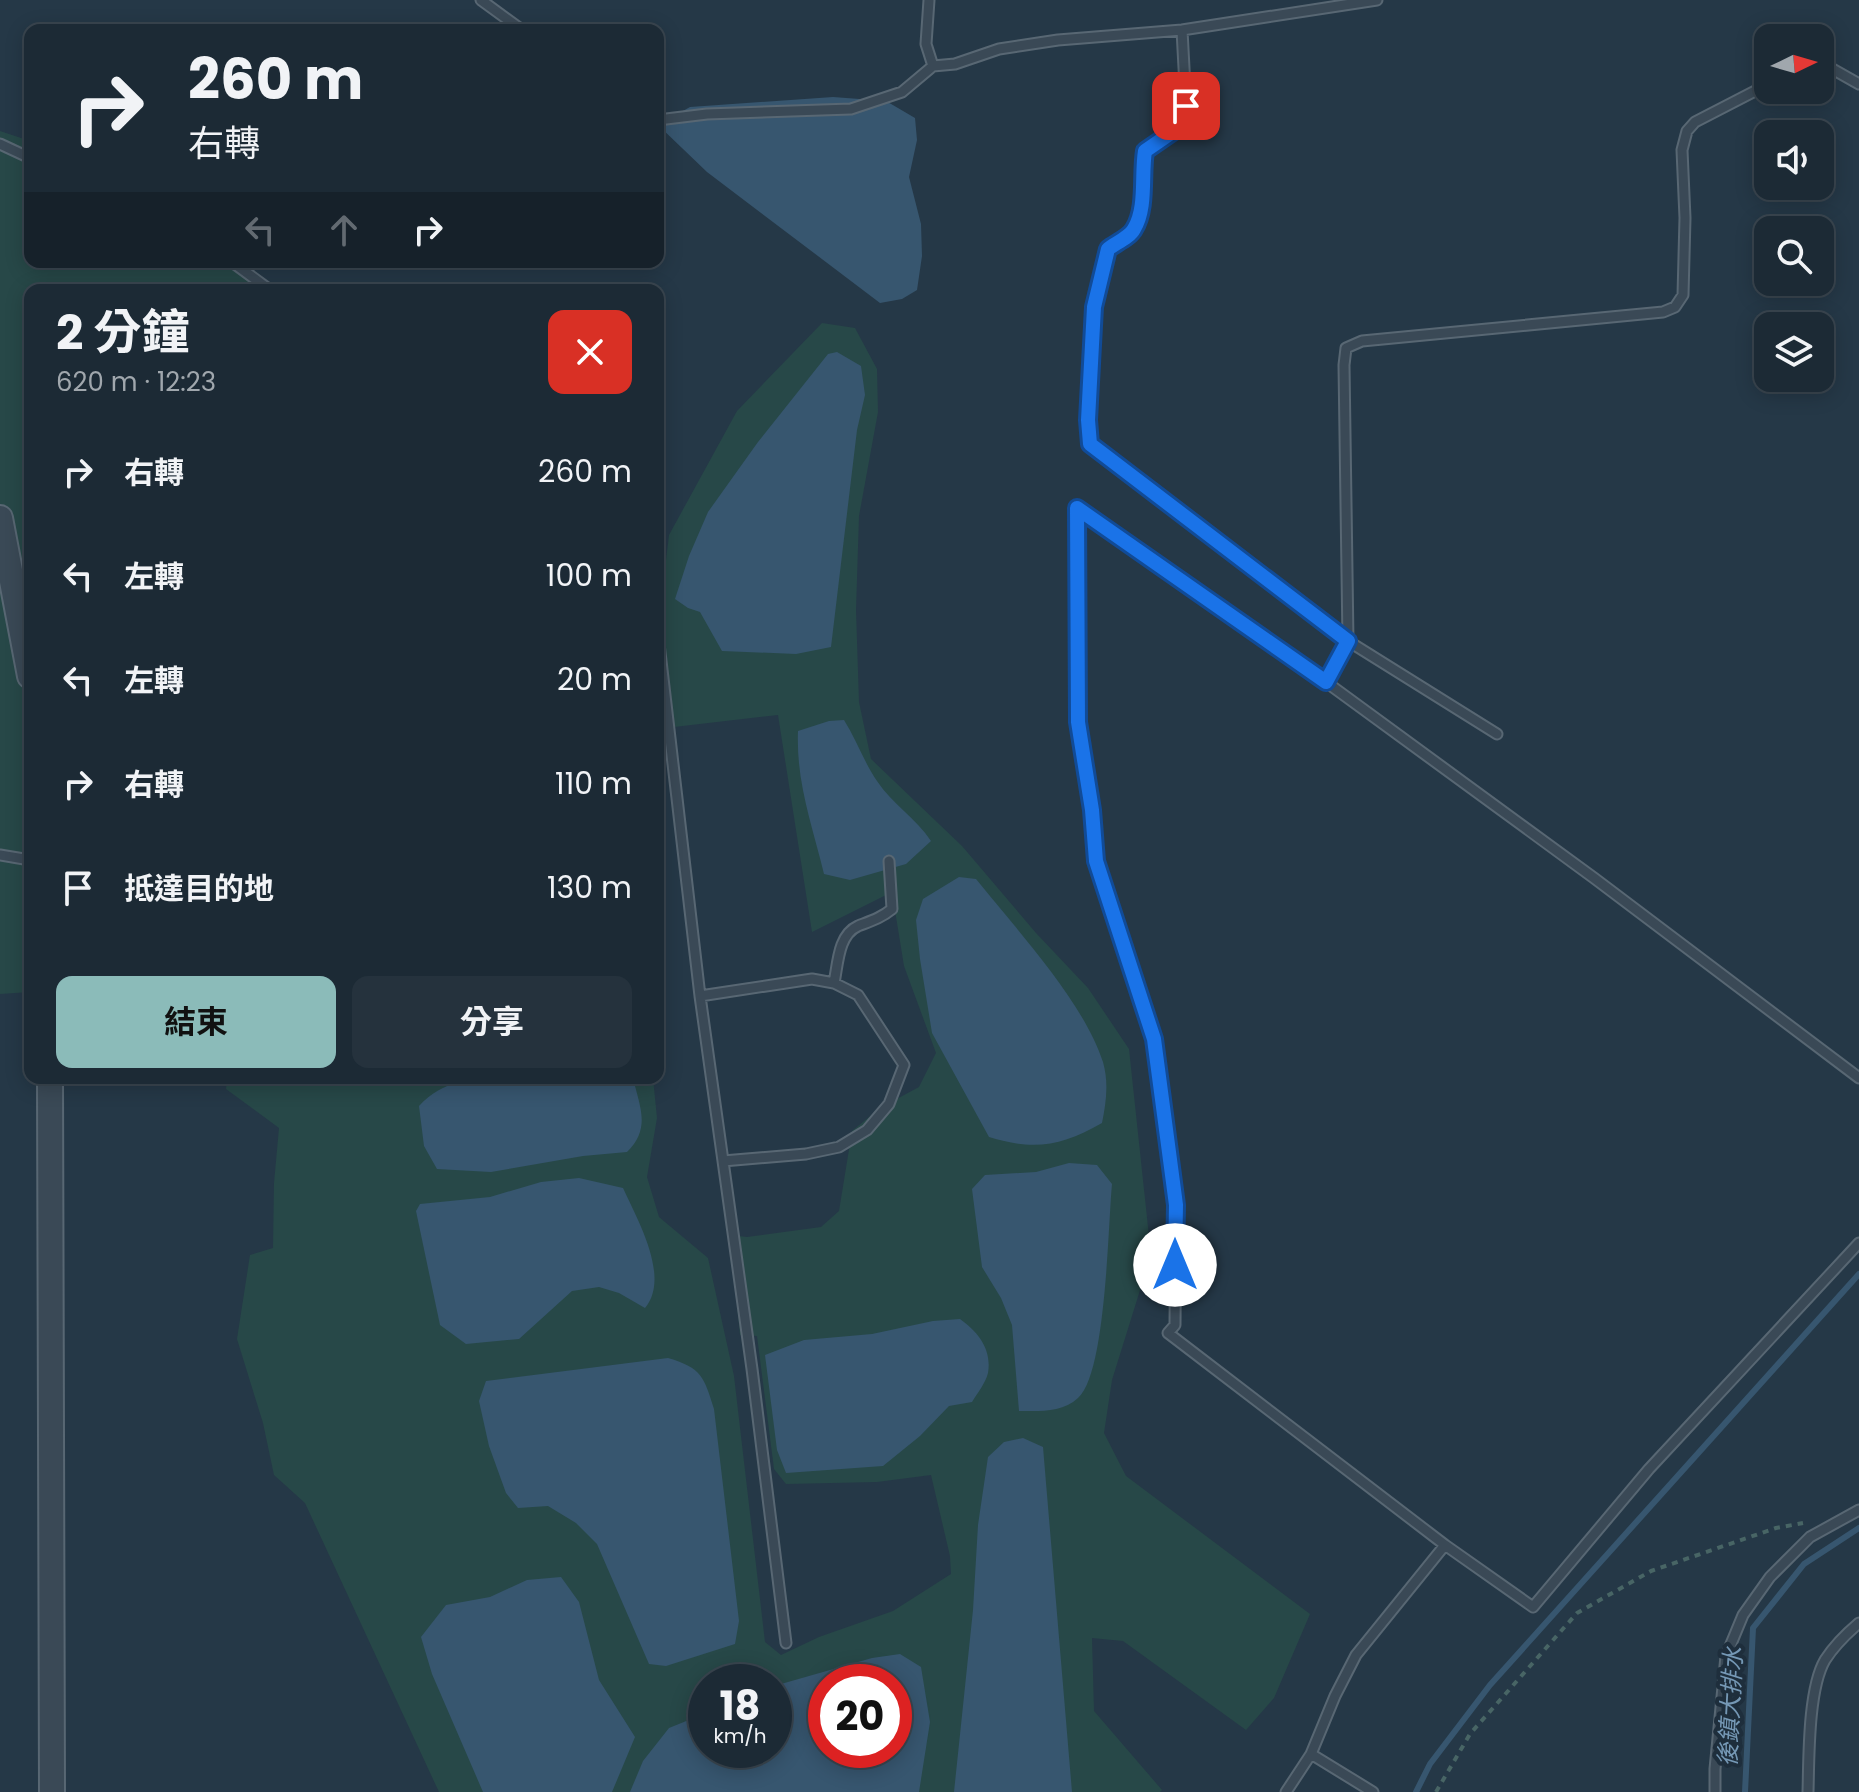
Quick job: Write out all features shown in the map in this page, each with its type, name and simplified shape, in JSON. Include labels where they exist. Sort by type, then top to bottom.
[{"type":"street","points":[[0,518],[24,644]]},
{"type":"street","points":[[50,1084],[52,1792]]},
{"type":"lane","points":[[481,0],[514,24]]},
{"type":"lane","points":[[929,0],[926,44],[933,66]]},
{"type":"lane","points":[[664,119],[707,114],[851,109],[902,92],[933,66],[955,64],[999,49],[1058,40],[1182,30],[1377,0]]},
{"type":"lane","points":[[1182,30],[1186,106],[1174,131],[1145,151],[1141,173],[1143,201],[1134,231],[1108,249],[1094,307],[1088,420],[1090,444],[1348,641],[1497,734]]},
{"type":"lane","points":[[1834,70],[1859,84]]},
{"type":"lane","points":[[1326,682],[1348,641],[1346,348],[1362,341],[1663,312],[1675,307],[1683,295],[1685,218],[1682,150],[1687,131],[1695,122],[1754,92]]},
{"type":"lane","points":[[0,144],[24,155]]},
{"type":"lane","points":[[240,268],[262,284]]},
{"type":"lane","points":[[1859,1078],[1594,878],[1326,682],[1077,508],[1078,722],[1092,810],[1096,861],[1154,1039],[1167,1125],[1176,1205],[1175,1325],[1168,1333],[1445,1545],[1533,1607],[1649,1469],[1859,1243]]},
{"type":"lane","points":[[664,687],[700,996],[786,1643]]},
{"type":"lane","points":[[0,855],[24,859]]},
{"type":"lane","points":[[834,983],[842,943],[855,927],[874,922],[892,909],[889,861]]},
{"type":"lane","points":[[700,996],[812,979],[834,983],[858,995],[904,1065],[889,1104],[867,1130],[839,1147],[806,1154],[723,1161]]},
{"type":"lane","points":[[1715,1792],[1726,1656],[1743,1615],[1770,1577],[1810,1537],[1859,1510]]},
{"type":"lane","points":[[1286,1792],[1311,1754],[1356,1655],[1445,1545]]},
{"type":"lane","points":[[1808,1792],[1812,1723],[1824,1663],[1841,1638],[1859,1623]]},
{"type":"lane","points":[[1311,1754],[1373,1792]]},
{"type":"path","points":[[1436,1792],[1470,1734],[1577,1613],[1651,1571],[1776,1528],[1806,1522]]},
{"type":"green space","points":[[0,131],[24,139],[24,268],[239,268],[261,284],[24,284],[24,992],[0,994]]},
{"type":"green space","points":[[822,323],[855,328],[877,369],[878,412],[859,516],[856,610],[859,702],[871,759],[962,846],[1088,988],[1129,1049],[1151,1255],[1112,1380],[1104,1433],[1126,1476],[1310,1614],[1274,1698],[1246,1730],[1123,1641],[1092,1638],[1094,1711],[1162,1790],[1160,1792],[439,1792],[305,1503],[274,1475],[263,1423],[237,1339],[250,1255],[273,1248],[279,1128],[226,1089],[226,1084],[654,1084],[657,1118],[647,1177],[659,1217],[708,1258],[734,1376],[765,1642],[781,1655],[819,1637],[893,1611],[951,1574],[950,1556],[931,1475],[877,1482],[786,1484],[774,1469],[757,1336],[740,1335],[730,1235],[747,1237],[821,1227],[839,1211],[852,1131],[880,1108],[919,1087],[936,1053],[904,966],[892,892],[812,932],[778,715],[674,727],[664,631],[664,577],[669,535],[737,411]]},
{"type":"water","points":[[833,97],[886,101],[915,118],[917,140],[909,177],[921,224],[922,256],[917,290],[902,299],[880,303],[707,172],[664,131],[664,122],[690,107]]},
{"type":"water","points":[[837,352],[861,366],[865,395],[857,430],[831,647],[796,654],[722,651],[700,612],[675,599],[689,556],[708,512],[758,442],[828,354]]},
{"type":"water","points":[[844,720],[877,781],[931,841],[906,864],[850,880],[824,874],[806,803],[798,750],[798,731],[829,721]]},
{"type":"water","points":[[959,877],[976,879],[1047,967],[1080,1015],[1105,1070],[1102,1123],[1074,1137],[1047,1144],[1020,1144],[989,1137],[932,1033],[920,959],[916,920],[923,899]]},
{"type":"water","points":[[635,1084],[642,1117],[639,1135],[627,1152],[583,1156],[491,1172],[437,1169],[424,1146],[419,1106],[447,1086]]},
{"type":"water","points":[[1069,1163],[1097,1165],[1112,1184],[1104,1298],[1095,1360],[1087,1384],[1072,1403],[1050,1410],[1019,1411],[1012,1325],[1001,1298],[982,1267],[972,1189],[985,1175],[1036,1172]]},
{"type":"water","points":[[579,1178],[623,1188],[643,1231],[653,1265],[652,1295],[645,1308],[619,1293],[599,1287],[572,1291],[519,1339],[466,1344],[440,1325],[416,1211],[420,1204],[490,1197],[541,1182]]},
{"type":"water","points":[[960,1319],[978,1335],[988,1356],[987,1377],[972,1402],[949,1406],[920,1436],[883,1466],[786,1473],[777,1450],[765,1355],[804,1340],[872,1334],[933,1321]]},
{"type":"water","points":[[668,1358],[700,1375],[714,1409],[739,1621],[735,1644],[666,1666],[649,1664],[597,1544],[576,1523],[548,1506],[518,1508],[506,1493],[489,1446],[479,1401],[486,1381]]},
{"type":"water","points":[[1023,1438],[1043,1447],[1072,1792],[954,1792],[973,1610],[978,1525],[988,1457],[1004,1442]]},
{"type":"water","points":[[561,1577],[579,1602],[599,1680],[635,1737],[612,1792],[483,1792],[432,1674],[421,1637],[446,1605],[490,1597],[527,1580]]},
{"type":"water","points":[[900,1654],[921,1667],[930,1722],[919,1792],[630,1792],[643,1761],[669,1728],[688,1720],[688,1768],[792,1768],[792,1681],[808,1676],[808,1768],[912,1768],[912,1664],[851,1664]]},
{"type":"waterway","points":[[1416,1792],[1430,1764],[1490,1685],[1859,1274]]},
{"type":"waterway","name":"後鎮大排水","points":[[1745,1792],[1753,1628],[1804,1564],[1859,1528]]},
{"type":"route","points":[[1175,1265],[1176,1205],[1154,1039],[1096,861],[1092,810],[1078,722],[1077,508],[1326,682],[1348,641],[1090,444],[1088,420],[1094,307],[1108,249],[1134,231],[1143,201],[1141,173],[1145,151],[1174,131],[1186,106]]}]
